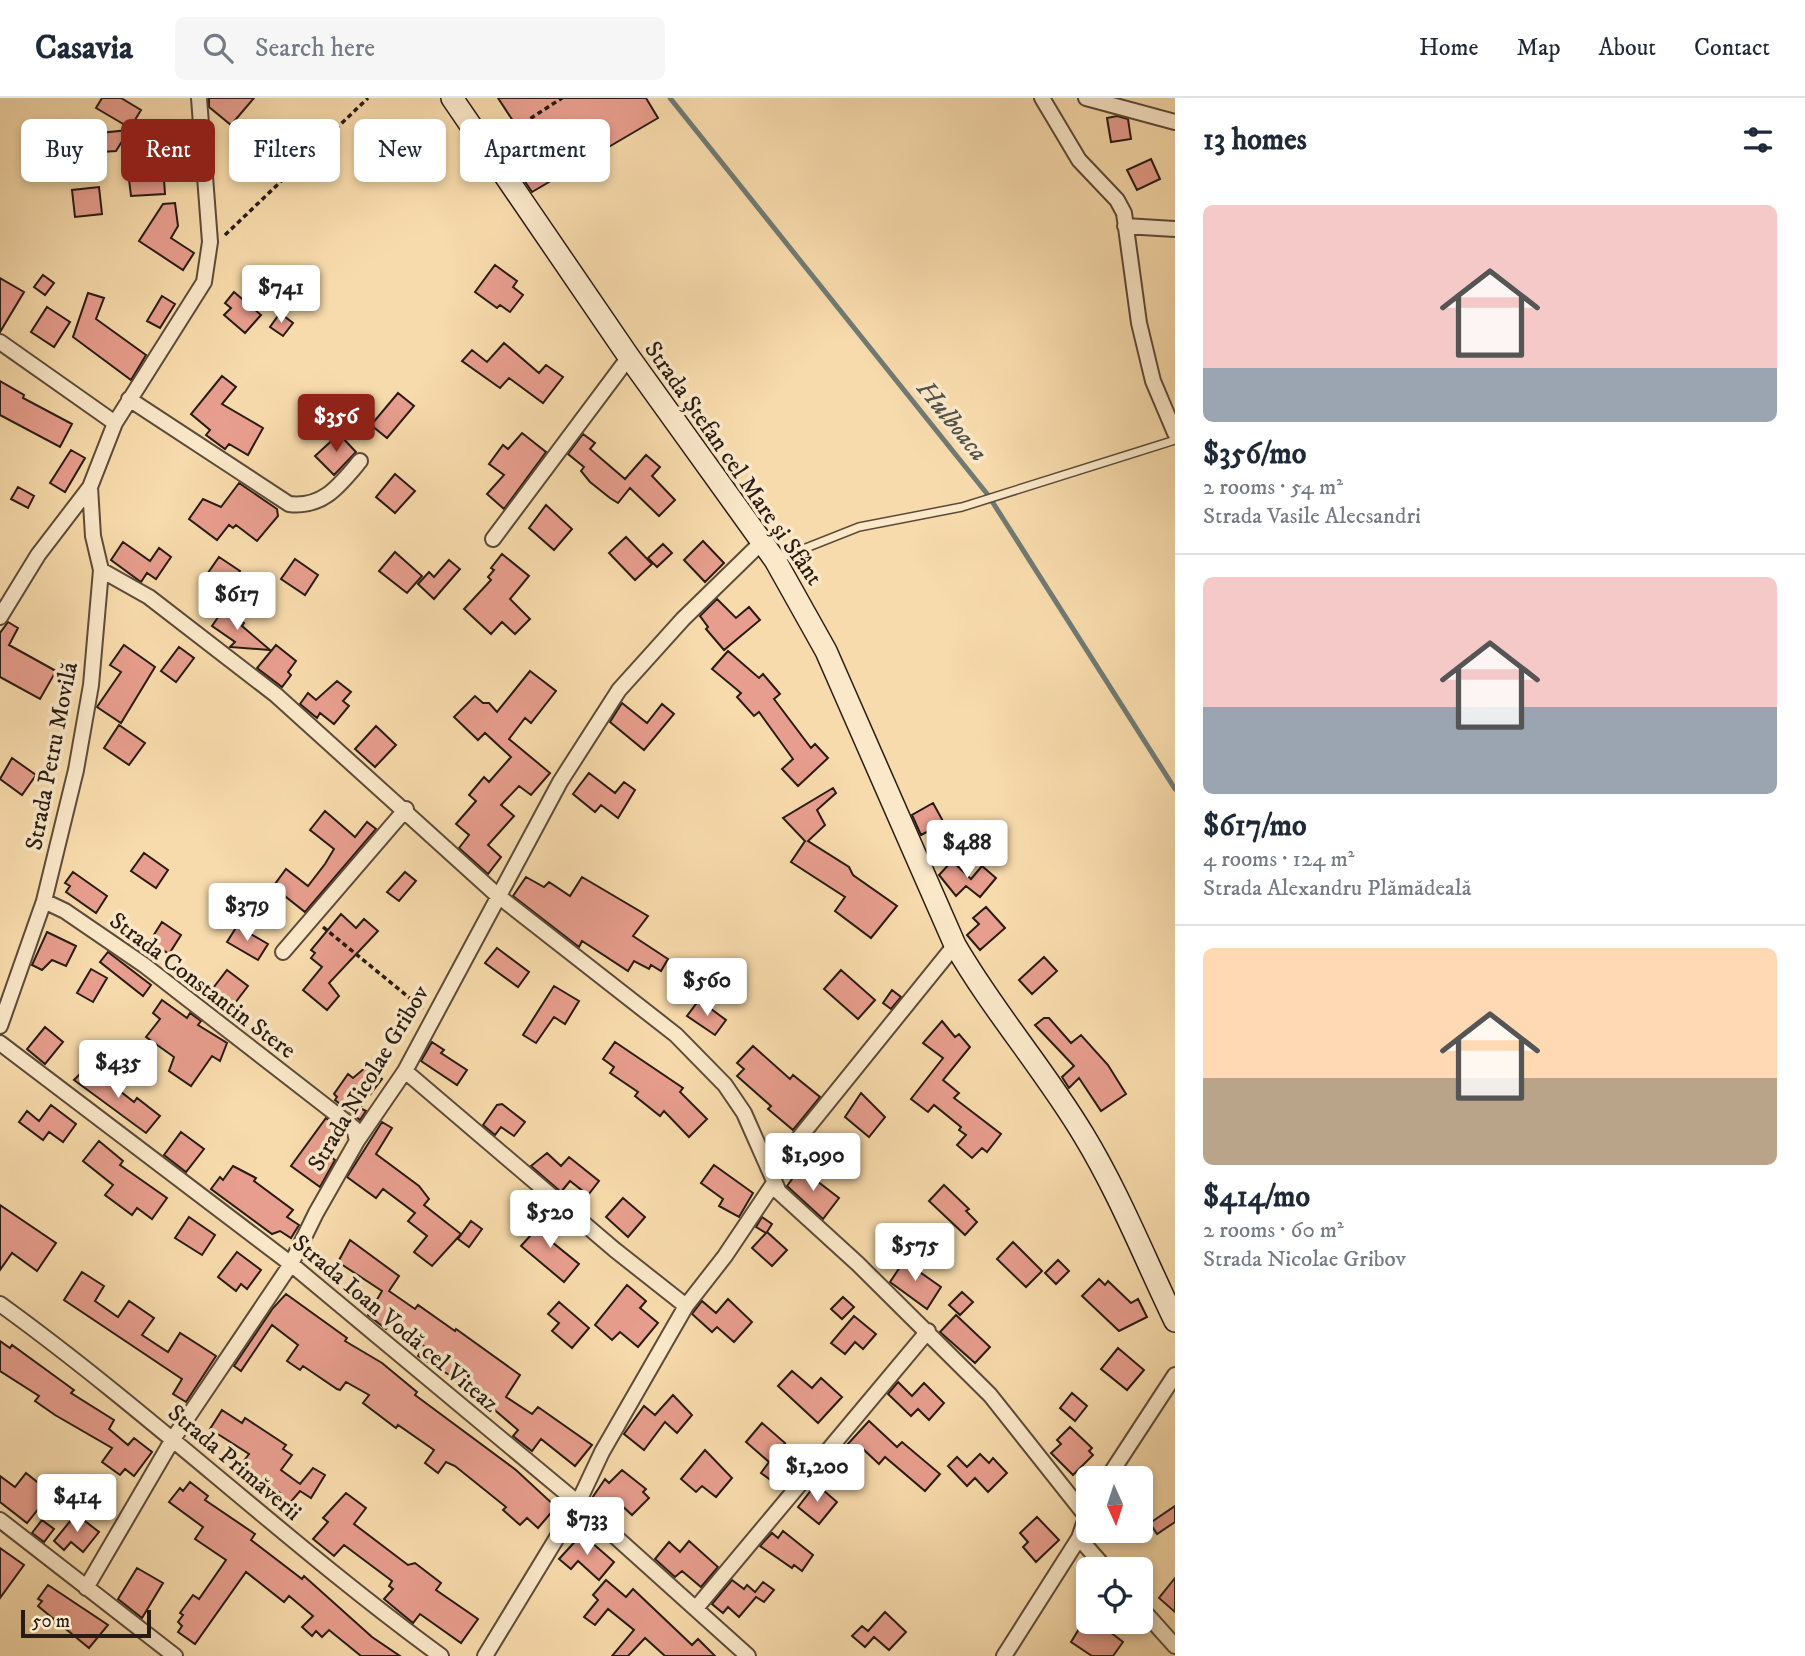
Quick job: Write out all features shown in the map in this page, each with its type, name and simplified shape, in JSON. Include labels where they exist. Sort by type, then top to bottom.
[{"type":"street","points":[[0,617],[38,555],[90,487],[115,423],[204,282],[209,250],[199,98]]},
{"type":"street","name":"Strada Ștefan cel Mare și Sfânt","points":[[452,98],[466,119]]},
{"type":"street","points":[[1042,98],[1079,160],[1117,200],[1125,226],[1139,323],[1153,381],[1173,423]]},
{"type":"street","points":[[1086,98],[1175,122]]},
{"type":"street","name":"Strada Ștefan cel Mare și Sfânt","points":[[509,182],[629,357],[775,560],[826,651],[954,945],[971,973],[1042,1069],[1085,1137],[1175,1321]]},
{"type":"street","points":[[1125,226],[1174,231]]},
{"type":"street","points":[[0,342],[115,423]]},
{"type":"street","points":[[493,539],[629,357]]},
{"type":"street","points":[[129,399],[289,504],[316,503],[341,483],[360,461]]},
{"type":"street","name":"Strada Petru Movilă","points":[[0,1026],[44,901],[76,769],[91,685],[101,570],[93,536],[90,487]]},
{"type":"street","name":"Strada Nicolae Gribov","points":[[86,1588],[173,1439],[291,1264],[356,1141],[405,1071],[560,782],[619,690],[683,619],[762,542]]},
{"type":"street","points":[[101,570],[149,597],[275,695],[406,809],[498,895],[676,1035],[725,1085],[744,1113],[770,1165],[779,1192],[928,1331],[1008,1414],[1076,1500]]},
{"type":"street","points":[[283,952],[406,809]]},
{"type":"street","name":"Strada Constantin Stere","points":[[44,901],[65,911],[144,965],[354,1128],[356,1141]]},
{"type":"street","points":[[770,1165],[799,1138],[954,945]]},
{"type":"street","name":"Strada Ioan Vodă cel Viteaz","points":[[0,1043],[291,1264],[578,1503],[697,1607],[748,1656]]},
{"type":"street","points":[[405,1071],[594,1233],[685,1306]]},
{"type":"street","points":[[485,1656],[578,1503],[602,1452],[678,1324],[685,1306],[725,1256],[774,1183]]},
{"type":"street","name":"Strada Primăverii","points":[[0,1304],[173,1439],[385,1616],[441,1656]]},
{"type":"street","points":[[697,1607],[928,1331]]},
{"type":"street","points":[[1116,1466],[1175,1375]]},
{"type":"street","points":[[0,1520],[175,1656]]},
{"type":"street","points":[[1004,1656],[1076,1543]]},
{"type":"street","points":[[1153,1621],[1175,1646]]},
{"type":"lane","points":[[775,560],[859,527],[962,506],[1175,440]]},
{"type":"path","points":[[209,250],[368,98]]},
{"type":"path","points":[[529,119],[562,98]]},
{"type":"path","points":[[312,918],[432,1017]]},
{"type":"building","points":[[102,98],[121,98],[141,110],[136,119],[121,119],[121,123],[96,108]]},
{"type":"building","points":[[209,98],[254,98],[236,119],[229,119],[229,123],[209,107]]},
{"type":"building","points":[[498,98],[646,98],[658,118],[610,146],[610,119],[512,119]]},
{"type":"building","points":[[1117,116],[1128,119],[1131,139],[1111,142],[1107,118]]},
{"type":"building","points":[[121,131],[121,143],[116,151],[107,152],[107,132]]},
{"type":"building","points":[[1151,159],[1160,179],[1137,190],[1127,170]]},
{"type":"building","points":[[129,182],[164,182],[165,194],[131,196]]},
{"type":"building","points":[[525,182],[549,182],[532,192]]},
{"type":"building","points":[[99,187],[102,214],[75,217],[72,190]]},
{"type":"building","points":[[175,203],[178,226],[171,238],[194,253],[183,270],[139,241],[163,204]]},
{"type":"building","points":[[495,265],[517,281],[513,287],[523,295],[510,312],[500,305],[497,308],[475,292]]},
{"type":"building","points":[[43,275],[54,283],[45,295],[34,287]]},
{"type":"building","points":[[0,278],[24,292],[0,332]]},
{"type":"building","points":[[234,292],[261,315],[245,333],[224,315],[231,308],[225,303]]},
{"type":"building","points":[[88,293],[104,298],[96,319],[146,355],[131,380],[73,337]]},
{"type":"building","points":[[162,296],[175,304],[160,328],[147,321]]},
{"type":"building","points":[[47,307],[70,322],[54,347],[31,332]]},
{"type":"building","points":[[280,313],[293,323],[283,336],[270,327]]},
{"type":"building","points":[[504,343],[539,373],[546,365],[563,377],[543,403],[509,378],[500,388],[462,361],[472,350],[487,362]]},
{"type":"building","points":[[222,376],[236,387],[222,404],[263,428],[248,455],[229,444],[225,449],[206,435],[210,430],[191,414]]},
{"type":"building","points":[[0,381],[24,395],[23,398],[72,424],[60,447],[0,415]]},
{"type":"building","points":[[398,393],[414,406],[387,438],[371,425]]},
{"type":"building","points":[[344,414],[357,425],[348,435],[335,424]]},
{"type":"building","points":[[522,433],[546,452],[504,509],[487,494],[504,475],[489,464],[503,445],[508,449]]},
{"type":"building","points":[[339,434],[356,452],[334,475],[315,456]]},
{"type":"building","points":[[583,434],[595,443],[590,449],[625,479],[646,455],[660,467],[652,476],[675,500],[659,516],[630,488],[618,503],[610,498],[590,482],[581,471],[584,467],[568,454]]},
{"type":"building","points":[[71,450],[85,458],[65,492],[50,483]]},
{"type":"building","points":[[395,474],[415,491],[395,513],[376,497]]},
{"type":"building","points":[[239,483],[277,509],[278,516],[257,541],[236,525],[233,528],[229,525],[217,540],[189,519],[203,499],[221,507]]},
{"type":"building","points":[[18,487],[34,496],[28,508],[11,499]]},
{"type":"building","points":[[546,505],[572,529],[554,550],[529,528]]},
{"type":"building","points":[[626,537],[652,564],[635,580],[609,553]]},
{"type":"building","points":[[703,541],[724,563],[705,582],[684,560]]},
{"type":"building","points":[[123,542],[150,561],[159,548],[171,557],[156,579],[147,573],[141,582],[111,560]]},
{"type":"building","points":[[663,544],[672,553],[657,567],[648,558]]},
{"type":"building","points":[[395,552],[422,576],[407,593],[379,571]]},
{"type":"building","points":[[502,554],[529,576],[510,599],[530,619],[515,634],[502,622],[491,634],[464,609],[491,580],[488,577],[494,570],[491,568]]},
{"type":"building","points":[[219,557],[240,571],[222,598],[201,583]]},
{"type":"building","points":[[295,559],[318,575],[305,595],[281,579]]},
{"type":"building","points":[[449,560],[460,569],[434,599],[418,584],[429,572],[434,577]]},
{"type":"building","points":[[717,599],[736,618],[749,607],[760,620],[724,650],[706,629],[708,627],[700,616]]},
{"type":"building","points":[[223,610],[244,623],[242,626],[270,650],[230,647],[235,642],[212,626]]},
{"type":"building","points":[[8,622],[18,628],[9,645],[56,671],[40,699],[0,677],[0,633]]},
{"type":"building","points":[[124,645],[155,667],[121,723],[97,707],[121,672],[110,665]]},
{"type":"building","points":[[276,645],[296,661],[288,672],[291,675],[282,687],[257,668]]},
{"type":"building","points":[[179,647],[194,658],[176,682],[161,671]]},
{"type":"building","points":[[728,651],[759,678],[763,674],[780,694],[774,699],[811,748],[815,744],[828,758],[798,786],[782,769],[793,759],[759,712],[754,716],[737,697],[741,693],[712,669]]},
{"type":"building","points":[[530,671],[556,691],[531,723],[525,718],[509,739],[550,773],[531,795],[519,786],[501,805],[514,816],[488,845],[501,857],[488,874],[459,848],[469,835],[456,824],[476,801],[469,795],[484,777],[489,782],[511,757],[485,733],[478,740],[454,717],[475,696],[483,703],[489,703],[497,712]]},
{"type":"building","points":[[337,681],[351,692],[343,701],[349,706],[334,724],[320,713],[317,718],[300,704],[308,693],[316,700]]},
{"type":"building","points":[[622,703],[647,723],[662,704],[674,714],[644,750],[610,722]]},
{"type":"building","points":[[119,725],[145,743],[129,765],[104,748]]},
{"type":"building","points":[[376,726],[396,745],[375,767],[355,749]]},
{"type":"building","points":[[12,758],[36,775],[22,795],[0,779]]},
{"type":"building","points":[[589,773],[615,793],[624,782],[635,790],[618,818],[601,805],[595,812],[573,794]]},
{"type":"building","points":[[833,788],[836,793],[817,810],[825,825],[808,841],[849,867],[853,875],[897,906],[871,938],[835,911],[845,897],[791,862],[805,841],[783,818]]},
{"type":"building","points":[[933,803],[944,823],[921,835],[912,815]]},
{"type":"building","points":[[325,811],[355,837],[367,822],[376,829],[305,912],[276,889],[278,886],[275,884],[286,869],[308,886],[325,864],[334,849],[310,830]]},
{"type":"building","points":[[144,853],[168,870],[156,888],[131,871]]},
{"type":"building","points":[[952,861],[971,879],[982,866],[996,878],[980,897],[966,886],[956,896],[939,875]]},
{"type":"building","points":[[73,872],[107,896],[96,913],[66,892],[70,886],[65,883]]},
{"type":"building","points":[[405,872],[416,881],[399,901],[387,892]]},
{"type":"building","points":[[526,877],[544,887],[549,882],[570,896],[582,877],[648,916],[633,936],[668,959],[661,971],[651,965],[649,969],[634,961],[628,971],[582,941],[579,947],[513,896]]},
{"type":"building","points":[[986,907],[1005,928],[980,950],[967,935],[979,924],[973,918]]},
{"type":"building","points":[[341,914],[356,928],[364,919],[378,931],[329,983],[339,996],[327,1010],[303,990],[322,967],[311,958],[315,953],[311,950]]},
{"type":"building","points":[[162,922],[181,935],[169,954],[150,941]]},
{"type":"building","points":[[237,926],[268,944],[258,960],[227,942]]},
{"type":"building","points":[[47,932],[76,946],[66,966],[52,960],[42,970],[32,965]]},
{"type":"building","points":[[497,948],[529,972],[518,987],[485,963]]},
{"type":"building","points":[[108,952],[151,985],[143,996],[100,962]]},
{"type":"building","points":[[1044,957],[1057,971],[1032,994],[1019,980]]},
{"type":"building","points":[[91,969],[107,978],[93,1002],[77,993]]},
{"type":"building","points":[[227,970],[248,986],[228,1012],[207,996]]},
{"type":"building","points":[[841,970],[875,1000],[858,1019],[824,989]]},
{"type":"building","points":[[554,986],[579,1001],[565,1024],[554,1017],[536,1043],[523,1035]]},
{"type":"building","points":[[892,990],[901,997],[891,1009],[883,1003]]},
{"type":"building","points":[[162,1000],[187,1018],[190,1013],[201,1021],[198,1025],[227,1043],[220,1061],[212,1056],[191,1086],[169,1071],[174,1057],[146,1037],[160,1019],[153,1013]]},
{"type":"building","points":[[699,1000],[726,1020],[715,1035],[687,1016]]},
{"type":"building","points":[[1044,1018],[1049,1018],[1071,1043],[1081,1035],[1108,1065],[1126,1094],[1101,1111],[1079,1078],[1069,1088],[1062,1077],[1074,1066],[1035,1025]]},
{"type":"building","points":[[942,1021],[955,1037],[959,1034],[970,1047],[943,1080],[959,1093],[954,1098],[1001,1134],[987,1152],[982,1148],[972,1158],[957,1145],[966,1135],[959,1130],[961,1127],[934,1105],[928,1112],[911,1099],[943,1058],[923,1043]]},
{"type":"building","points":[[45,1027],[63,1042],[45,1064],[27,1049]]},
{"type":"building","points":[[432,1042],[444,1050],[441,1053],[467,1070],[457,1085],[421,1061]]},
{"type":"building","points":[[615,1042],[683,1088],[680,1092],[707,1119],[689,1137],[664,1111],[660,1116],[635,1096],[638,1092],[610,1073],[614,1067],[603,1059]]},
{"type":"building","points":[[753,1046],[790,1079],[793,1075],[820,1097],[793,1130],[768,1109],[771,1106],[737,1076],[744,1069],[737,1063]]},
{"type":"building","points":[[88,1066],[134,1102],[137,1098],[160,1116],[146,1133],[74,1080]]},
{"type":"building","points":[[366,1067],[382,1079],[360,1108],[366,1111],[360,1120],[335,1100],[337,1097],[334,1094],[348,1074],[353,1078]]},
{"type":"building","points":[[861,1093],[885,1117],[869,1137],[845,1117]]},
{"type":"building","points":[[502,1104],[525,1122],[514,1136],[501,1127],[495,1135],[483,1125],[497,1105]]},
{"type":"building","points":[[51,1105],[76,1124],[63,1142],[49,1132],[43,1140],[19,1122],[27,1111],[39,1121]]},
{"type":"building","points":[[326,1118],[342,1131],[324,1152],[335,1160],[320,1187],[291,1166]]},
{"type":"building","points":[[382,1122],[392,1128],[376,1154],[419,1186],[429,1199],[424,1205],[461,1234],[432,1266],[414,1252],[427,1236],[408,1221],[415,1213],[383,1189],[376,1198],[347,1177]]},
{"type":"building","points":[[181,1132],[204,1149],[186,1172],[164,1155]]},
{"type":"building","points":[[99,1141],[123,1161],[120,1165],[167,1198],[152,1219],[137,1208],[132,1215],[105,1195],[113,1185],[83,1161]]},
{"type":"building","points":[[547,1153],[561,1166],[569,1157],[599,1181],[588,1195],[570,1181],[561,1192],[531,1166]]},
{"type":"building","points":[[714,1165],[753,1193],[739,1217],[719,1206],[723,1199],[701,1183]]},
{"type":"building","points":[[233,1166],[256,1178],[254,1181],[293,1210],[287,1217],[299,1225],[291,1238],[280,1231],[272,1234],[211,1189],[220,1177],[223,1180]]},
{"type":"building","points":[[800,1168],[839,1198],[823,1219],[787,1186]]},
{"type":"building","points":[[944,1185],[969,1209],[966,1211],[977,1222],[965,1235],[929,1201]]},
{"type":"building","points":[[623,1198],[645,1217],[628,1237],[606,1217]]},
{"type":"building","points":[[0,1205],[56,1243],[37,1271],[12,1253],[0,1270]]},
{"type":"building","points":[[548,1216],[563,1227],[552,1242],[579,1264],[564,1282],[521,1246]]},
{"type":"building","points":[[189,1217],[215,1235],[202,1255],[175,1238]]},
{"type":"building","points":[[762,1217],[772,1224],[767,1232],[787,1250],[772,1266],[752,1248],[766,1233],[756,1227]]},
{"type":"building","points":[[471,1221],[482,1229],[469,1247],[458,1239]]},
{"type":"building","points":[[350,1240],[399,1276],[389,1291],[415,1309],[418,1305],[455,1331],[456,1329],[520,1375],[506,1397],[532,1414],[538,1407],[592,1445],[575,1466],[541,1439],[532,1451],[513,1436],[518,1430],[490,1406],[494,1400],[470,1384],[465,1390],[451,1376],[418,1356],[424,1346],[416,1341],[418,1338],[391,1321],[386,1329],[368,1315],[382,1291],[338,1262]]},
{"type":"building","points":[[1013,1242],[1042,1271],[1026,1287],[997,1259]]},
{"type":"building","points":[[237,1252],[261,1270],[247,1289],[241,1284],[236,1291],[218,1277]]},
{"type":"building","points":[[908,1255],[918,1262],[914,1268],[941,1287],[927,1309],[890,1282]]},
{"type":"building","points":[[1058,1260],[1069,1271],[1056,1284],[1045,1273]]},
{"type":"building","points":[[82,1272],[104,1286],[95,1301],[118,1317],[129,1301],[154,1318],[142,1335],[168,1352],[180,1333],[216,1356],[186,1402],[173,1394],[182,1379],[64,1300]]},
{"type":"building","points":[[1099,1279],[1105,1285],[1108,1281],[1131,1303],[1138,1299],[1147,1317],[1119,1331],[1082,1296]]},
{"type":"building","points":[[627,1285],[646,1301],[640,1308],[658,1323],[638,1347],[620,1332],[612,1340],[595,1325]]},
{"type":"building","points":[[962,1292],[973,1302],[960,1315],[949,1305]]},
{"type":"building","points":[[286,1294],[347,1338],[345,1341],[382,1363],[417,1392],[415,1395],[516,1470],[556,1507],[538,1528],[527,1518],[520,1525],[503,1510],[506,1507],[455,1466],[446,1462],[438,1473],[425,1463],[434,1450],[398,1425],[396,1428],[363,1403],[369,1395],[346,1382],[340,1390],[337,1389],[303,1366],[300,1370],[287,1361],[298,1345],[272,1325],[241,1371],[234,1366],[273,1308]]},
{"type":"building","points":[[843,1297],[854,1307],[842,1319],[831,1309]]},
{"type":"building","points":[[728,1299],[752,1322],[734,1342],[717,1327],[712,1332],[692,1314],[702,1301],[716,1313]]},
{"type":"building","points":[[559,1302],[589,1328],[572,1348],[552,1331],[559,1323],[548,1314]]},
{"type":"building","points":[[956,1315],[990,1347],[975,1363],[940,1332]]},
{"type":"building","points":[[854,1316],[876,1334],[863,1349],[855,1342],[845,1354],[831,1343]]},
{"type":"building","points":[[0,1341],[10,1348],[12,1345],[74,1390],[71,1393],[114,1420],[109,1429],[128,1445],[134,1438],[152,1452],[134,1476],[125,1469],[120,1475],[102,1462],[112,1448],[55,1415],[35,1401],[39,1396],[0,1371]]},
{"type":"building","points":[[1118,1348],[1144,1370],[1127,1390],[1101,1369]]},
{"type":"building","points":[[792,1371],[812,1388],[821,1378],[842,1397],[818,1423],[778,1386]]},
{"type":"building","points":[[898,1382],[912,1396],[924,1383],[944,1403],[929,1420],[918,1409],[911,1416],[888,1394]]},
{"type":"building","points":[[1072,1393],[1087,1406],[1075,1421],[1060,1408]]},
{"type":"building","points":[[673,1395],[692,1415],[677,1433],[665,1422],[644,1450],[624,1434],[644,1406],[655,1415]]},
{"type":"building","points":[[222,1410],[242,1423],[245,1418],[286,1445],[283,1449],[292,1455],[281,1470],[300,1484],[313,1468],[325,1475],[311,1498],[300,1491],[282,1512],[271,1503],[280,1493],[240,1466],[249,1454],[210,1429]]},
{"type":"building","points":[[869,1421],[897,1447],[902,1442],[940,1474],[925,1491],[885,1457],[879,1464],[864,1450],[857,1457],[846,1446]]},
{"type":"building","points":[[762,1423],[785,1443],[779,1450],[796,1463],[779,1486],[761,1473],[769,1462],[746,1442]]},
{"type":"building","points":[[1070,1427],[1092,1448],[1089,1451],[1093,1455],[1082,1466],[1076,1466],[1073,1475],[1051,1453],[1061,1444],[1057,1440]]},
{"type":"building","points":[[705,1450],[732,1478],[716,1497],[702,1486],[696,1492],[681,1479]]},
{"type":"building","points":[[980,1454],[989,1463],[993,1458],[1007,1473],[988,1492],[975,1478],[967,1486],[948,1466],[957,1457],[967,1467]]},
{"type":"building","points":[[622,1470],[646,1489],[643,1492],[649,1498],[632,1515],[619,1503],[614,1509],[608,1503],[601,1511],[590,1501],[605,1479],[609,1483]]},
{"type":"building","points":[[26,1473],[51,1493],[27,1523],[0,1502],[0,1476],[15,1487]]},
{"type":"building","points":[[190,1482],[208,1496],[205,1500],[255,1534],[251,1540],[302,1579],[304,1576],[372,1637],[400,1656],[361,1656],[329,1630],[322,1637],[316,1631],[312,1636],[302,1627],[313,1616],[289,1596],[284,1602],[246,1572],[195,1644],[178,1632],[182,1626],[178,1622],[183,1615],[180,1613],[193,1595],[199,1599],[226,1560],[195,1539],[203,1527],[169,1502],[180,1488],[183,1491]]},
{"type":"building","points":[[816,1484],[837,1502],[819,1524],[798,1507]]},
{"type":"building","points":[[346,1493],[366,1508],[354,1524],[408,1565],[415,1563],[441,1583],[436,1590],[478,1619],[461,1643],[420,1614],[413,1623],[384,1599],[393,1589],[389,1586],[392,1581],[344,1545],[334,1556],[313,1539],[328,1522],[323,1518]]},
{"type":"building","points":[[1175,1506],[1175,1522],[1157,1534],[1153,1521]]},
{"type":"building","points":[[76,1514],[99,1532],[83,1552],[71,1542],[64,1550],[54,1541]]},
{"type":"building","points":[[1037,1517],[1059,1540],[1036,1562],[1023,1547],[1028,1542],[1020,1533]]},
{"type":"building","points":[[42,1520],[54,1529],[44,1542],[32,1533]]},
{"type":"building","points":[[783,1531],[813,1555],[802,1571],[794,1565],[792,1568],[760,1546],[772,1533],[778,1538]]},
{"type":"building","points":[[582,1534],[614,1562],[599,1580],[578,1561],[571,1569],[559,1559]]},
{"type":"building","points":[[689,1541],[718,1567],[701,1587],[682,1571],[675,1577],[655,1559],[669,1542],[680,1552]]},
{"type":"building","points":[[0,1548],[24,1565],[0,1598]]},
{"type":"building","points":[[137,1568],[163,1583],[142,1618],[118,1599]]},
{"type":"building","points":[[1175,1578],[1175,1612],[1159,1598]]},
{"type":"building","points":[[606,1580],[626,1597],[633,1589],[692,1645],[698,1639],[715,1656],[665,1656],[645,1638],[628,1656],[612,1656],[634,1630],[608,1609],[595,1625],[584,1617],[598,1600],[593,1595]]},
{"type":"building","points":[[732,1580],[744,1589],[747,1585],[755,1592],[763,1582],[774,1590],[764,1602],[756,1597],[739,1617],[728,1607],[723,1613],[712,1604]]},
{"type":"building","points":[[48,1585],[108,1625],[89,1648],[38,1606],[42,1601],[38,1599]]},
{"type":"building","points":[[885,1612],[906,1632],[889,1650],[874,1637],[865,1647],[852,1636],[862,1626],[868,1631]]},
{"type":"building","points":[[1076,1634],[1113,1634],[1123,1642],[1113,1656],[1092,1656],[1071,1642]]},
{"type":"waterway","name":"Hulboaca","points":[[670,98],[988,495],[1175,789]]}]
